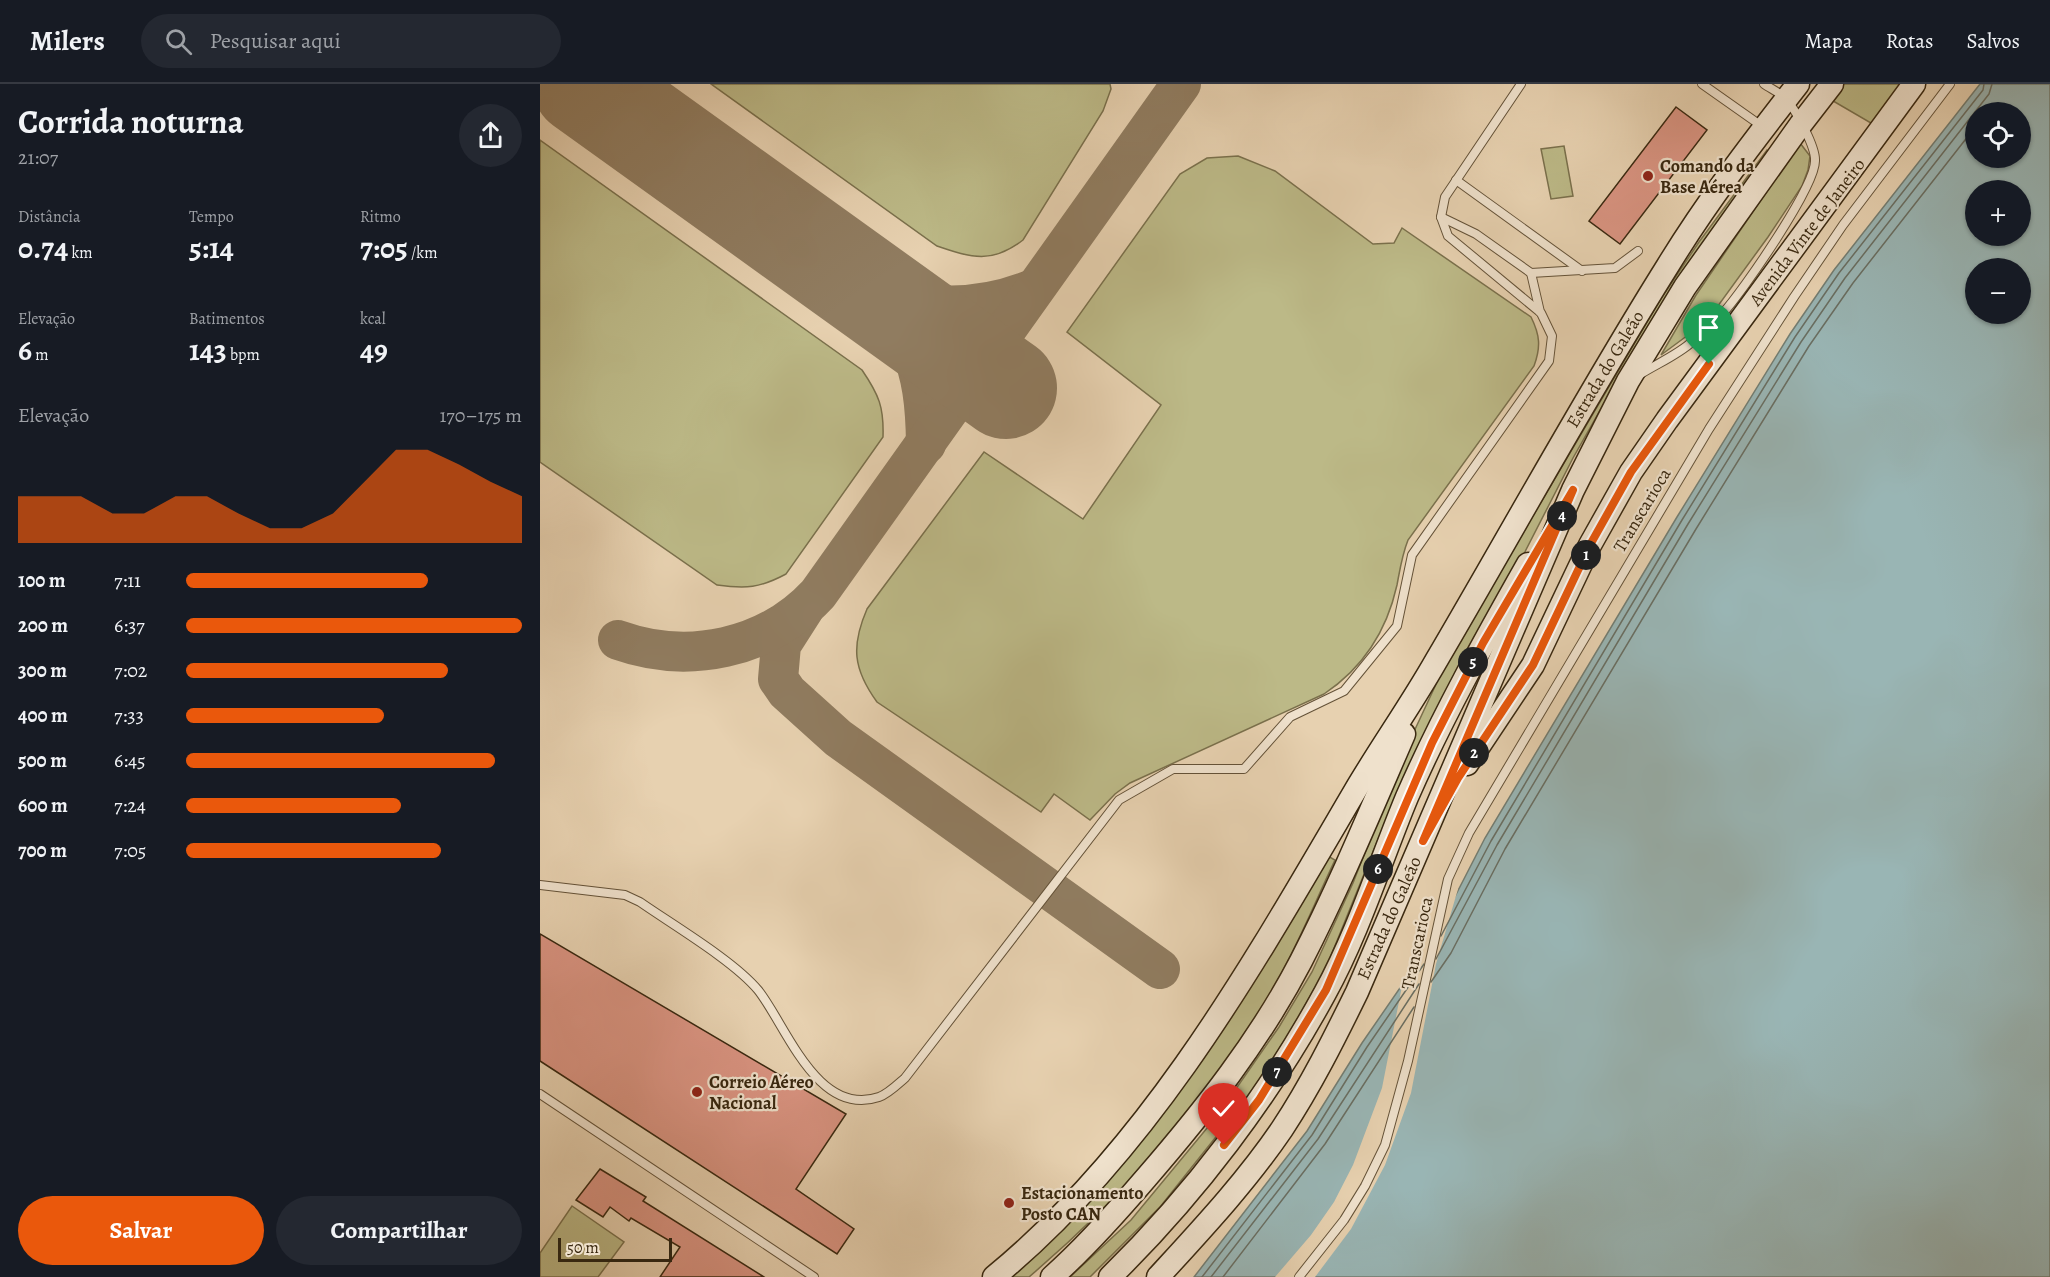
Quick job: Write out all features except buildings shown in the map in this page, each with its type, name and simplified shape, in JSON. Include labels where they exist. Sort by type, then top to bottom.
[{"type":"main road","name":"Estrada do Galeão","points":[[1158,1277],[1220,1208],[1280,1131],[1318,1071],[1357,992],[1573,490],[1628,381],[1685,287],[1832,84]]},
{"type":"main road","name":"Avenida Vinte de Janeiro","points":[[1423,841],[1458,778],[1533,665],[1590,545],[1631,472],[1666,420],[1914,84]]},
{"type":"main road","name":"Estrada do Galeão","points":[[994,1277],[1054,1224],[1102,1172],[1167,1089],[1222,1009],[1434,666],[1587,398],[1657,283],[1792,91]]},
{"type":"main road","name":"Estrada do Galeão","points":[[1110,1277],[1189,1190],[1259,1100],[1301,1035],[1326,990],[1350,938],[1432,743],[1483,643],[1573,490]]},
{"type":"main road","name":"Estrada do Galeão","points":[[1052,1277],[1087,1246],[1211,1100],[1266,1022],[1301,962],[1353,852],[1434,666]]},
{"type":"lane","points":[[1521,84],[1445,197],[1440,217],[1448,236],[1540,312]]},
{"type":"lane","points":[[1702,84],[1764,128]]},
{"type":"lane","points":[[1628,381],[1691,343],[1724,312],[1808,187],[1816,159],[1812,145],[1801,124],[1792,91],[1764,84]]},
{"type":"lane","name":"Transcarioca","points":[[1299,1277],[1344,1220],[1365,1186],[1385,1145],[1408,1061],[1448,879],[1469,833],[1709,429],[1843,225],[1950,84]]},
{"type":"lane","points":[[1456,180],[1582,271]]},
{"type":"lane","points":[[1440,217],[1476,234],[1531,273],[1615,268],[1638,251]]},
{"type":"lane","points":[[540,885],[625,895],[640,902],[742,975],[758,990],[802,1062],[837,1094],[864,1099],[880,1096],[905,1078],[1119,800],[1173,769],[1244,769],[1290,717],[1344,691],[1397,626],[1412,555],[1550,361],[1552,336],[1540,312],[1531,273]]},
{"type":"lane","points":[[540,1094],[814,1277]]},
{"type":"shaded area","points":[[711,84],[1110,84],[1111,89],[1103,111],[1023,240],[1001,253],[991,256],[971,256],[937,246]]},
{"type":"shaded area","points":[[1841,84],[1902,84],[1876,126],[1828,98]]},
{"type":"shaded area","points":[[540,140],[862,370],[873,387],[883,417],[883,437],[786,574],[753,586],[717,585],[540,462]]},
{"type":"shaded area","points":[[1800,143],[1810,156],[1802,186],[1707,321],[1661,355],[1696,295]]},
{"type":"shaded area","points":[[1564,146],[1573,196],[1551,199],[1541,149]]},
{"type":"shaded area","points":[[1767,150],[1771,153],[1619,377],[1573,458],[1379,837],[1326,968],[1290,1032],[1251,1093],[1160,1207],[1090,1277],[1070,1277],[1131,1220],[1217,1116],[1279,1027],[1312,972],[1353,883],[1404,753],[1445,665],[1660,300],[1699,242]]},
{"type":"shaded area","points":[[1238,156],[1275,171],[1373,244],[1394,243],[1402,228],[1531,317],[1538,341],[1534,366],[1408,540],[1393,602],[1380,632],[1362,660],[1338,684],[1324,694],[1130,783],[1115,794],[1090,820],[1054,794],[1041,812],[877,702],[859,668],[858,634],[867,609],[984,452],[1083,519],[1161,405],[1067,332],[1180,174],[1207,158]]},
{"type":"shaded area","points":[[1326,855],[1335,860],[1282,972],[1250,1028],[1195,1105],[1132,1178],[1065,1246],[1029,1277],[1010,1277],[1058,1232],[1102,1183],[1143,1131],[1219,1023]]},
{"type":"shaded area","points":[[572,1206],[624,1242],[598,1277],[540,1277],[540,1253]]},
{"type":"water","points":[[1980,84],[2050,84],[2050,1277],[1194,1277],[1307,1131],[1362,1043],[1431,943],[1485,838],[1677,517],[1790,334],[1834,270],[1965,103],[1965,168],[2031,168],[2031,102],[1966,102]]},
{"type":"pier","points":[[1456,888],[1458,889],[1436,964],[1411,1093],[1385,1165],[1351,1229],[1315,1277],[1275,1277],[1311,1235],[1334,1202],[1353,1165],[1382,1088],[1404,976],[1428,941]]},
{"type":"taxiway","points":[[618,640],[672,651],[699,651],[725,647],[775,628],[798,613],[818,594],[1181,84]]},
{"type":"taxiway","points":[[848,275],[887,312],[910,349],[922,391],[926,444]]},
{"type":"taxiway","points":[[867,286],[907,301],[949,306],[992,301],[1033,289]]},
{"type":"taxiway","points":[[804,609],[781,645],[778,679],[787,692],[838,738],[1160,969]]},
{"type":"runway","points":[[583,84],[1006,388]]},
{"type":"place","name":"Comando da Base Aérea","points":[[1648,176]]},
{"type":"place","name":"Correio Aéreo Nacional","points":[[697,1092]]},
{"type":"place","name":"Estacionamento Posto CAN","points":[[1009,1203]]},
{"type":"route","points":[[1224,1145],[1259,1100],[1301,1035],[1326,990],[1364,907],[1392,833],[1432,743],[1483,643],[1573,490],[1423,841],[1458,778],[1533,665],[1590,545],[1631,472],[1666,420],[1709,364]]}]
